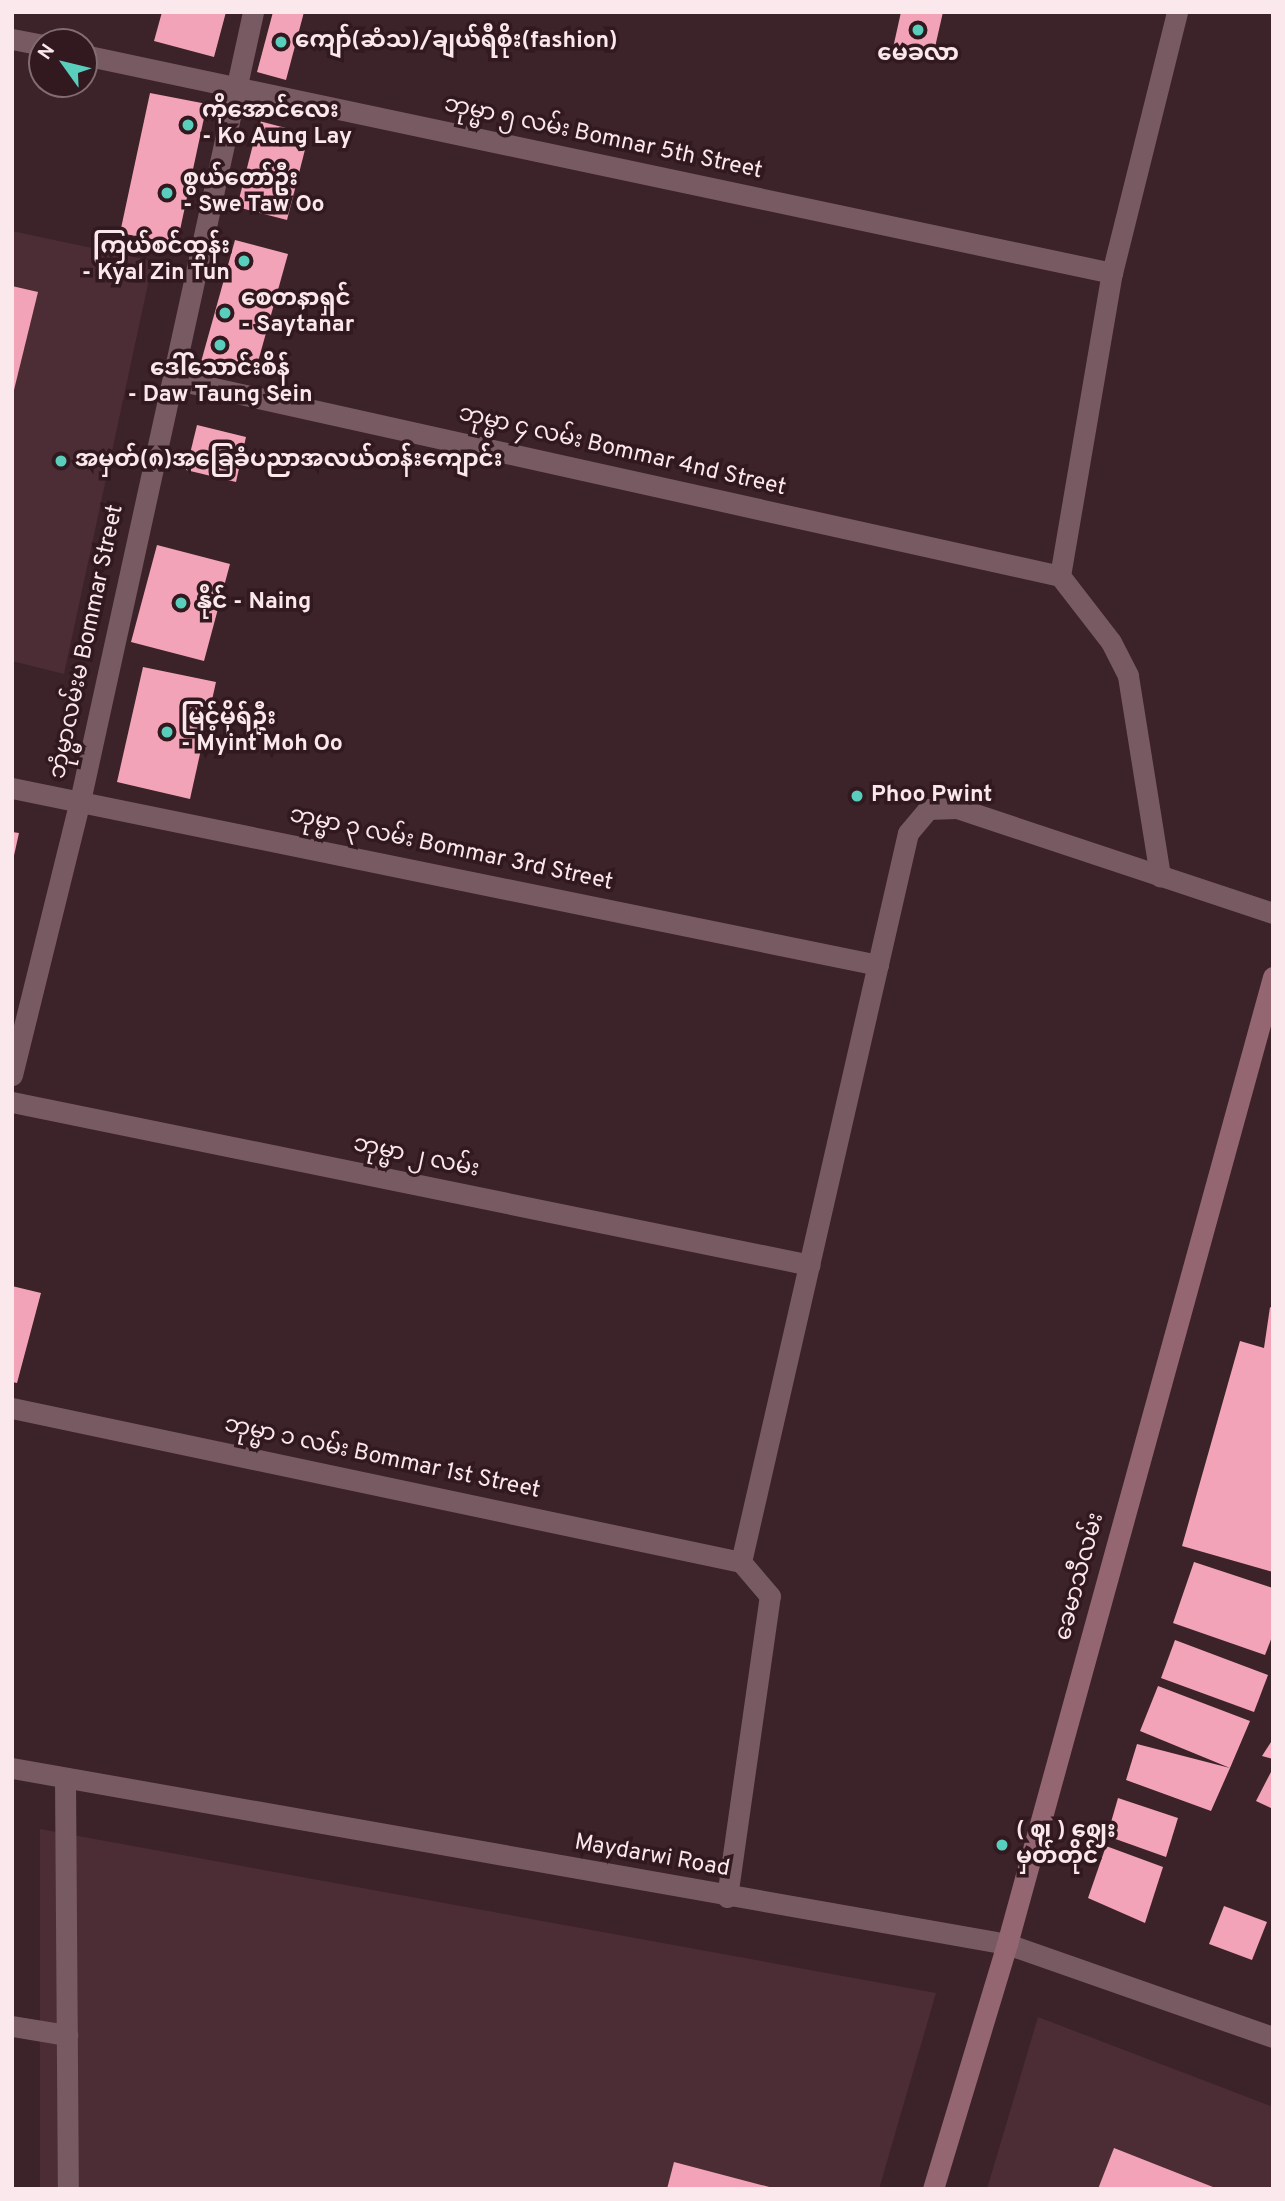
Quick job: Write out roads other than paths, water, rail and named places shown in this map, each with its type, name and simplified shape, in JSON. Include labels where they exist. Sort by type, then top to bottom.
[{"type":"main road","name":"ခေမာသီလမ်း","points":[[933,2189],[1007,1944],[1273,977]]},
{"type":"street","name":"ဘုံမ္မာလမ်းမ Bommar Street","points":[[12,1075],[80,801],[253,12]]},
{"type":"street","points":[[1160,876],[1128,676],[1111,642],[1060,576],[1112,273],[1177,12]]},
{"type":"street","name":"ဘုမ္မာ ၅ လမ်း Bomnar 5th Street","points":[[98,58],[1112,273]]},
{"type":"street","name":"ဘုမ္မာ ၄ လမ်း Bommar 4nd Street","points":[[173,379],[1060,576]]},
{"type":"street","name":"ဘုမ္မာ ၃ လမ်း Bommar 3rd Street","points":[[12,788],[878,965]]},
{"type":"street","points":[[727,1897],[769,1596],[741,1562],[908,833],[928,809],[957,808],[1273,913]]},
{"type":"street","name":"ဘုမ္မာ ၂ လမ်း","points":[[12,1102],[810,1265]]},
{"type":"street","name":"ဘုမ္မာ ၁ လမ်း Bommar 1st Street","points":[[12,1408],[741,1562]]},
{"type":"street","name":"Maydarwi Road","points":[[12,1768],[727,1897],[1007,1944],[1273,2037]]},
{"type":"street","points":[[65,1778],[68,2189]]},
{"type":"street","points":[[12,2026],[67,2035]]},
{"type":"place","name":"မေခလာ","points":[[918,30]]},
{"type":"place","name":"ကျော်(ဆံသ)/ချယ်ရီစိုး(fashion)","points":[[281,42]]},
{"type":"place","name":"ကိုအောင်လေး - Ko Aung Lay","points":[[188,125]]},
{"type":"place","name":"စွယ်တော်ဦး - Swe Taw Oo","points":[[167,193]]},
{"type":"place","name":"ကြယ်စင်ထွန်း - Kyal Zin Tun","points":[[244,261]]},
{"type":"place","name":"စေတနာရှင် - Saytanar","points":[[225,313]]},
{"type":"place","name":"ဒေါ်သောင်းစိန် - Daw Taung Sein","points":[[220,345]]},
{"type":"place","name":"အမှတ်(၈)အခြေခံပညာအလယ်တန်းကျောင်း","points":[[61,461]]},
{"type":"place","name":"နိုင် - Naing","points":[[181,603]]},
{"type":"place","name":"မြင့်မိုရ်ဦး - Myint Moh Oo","points":[[167,732]]},
{"type":"place","name":"Phoo Pwint","points":[[857,796]]},
{"type":"place","name":"( ဈ ) ဈေး မှတ်တိုင်","points":[[1002,1845]]}]
